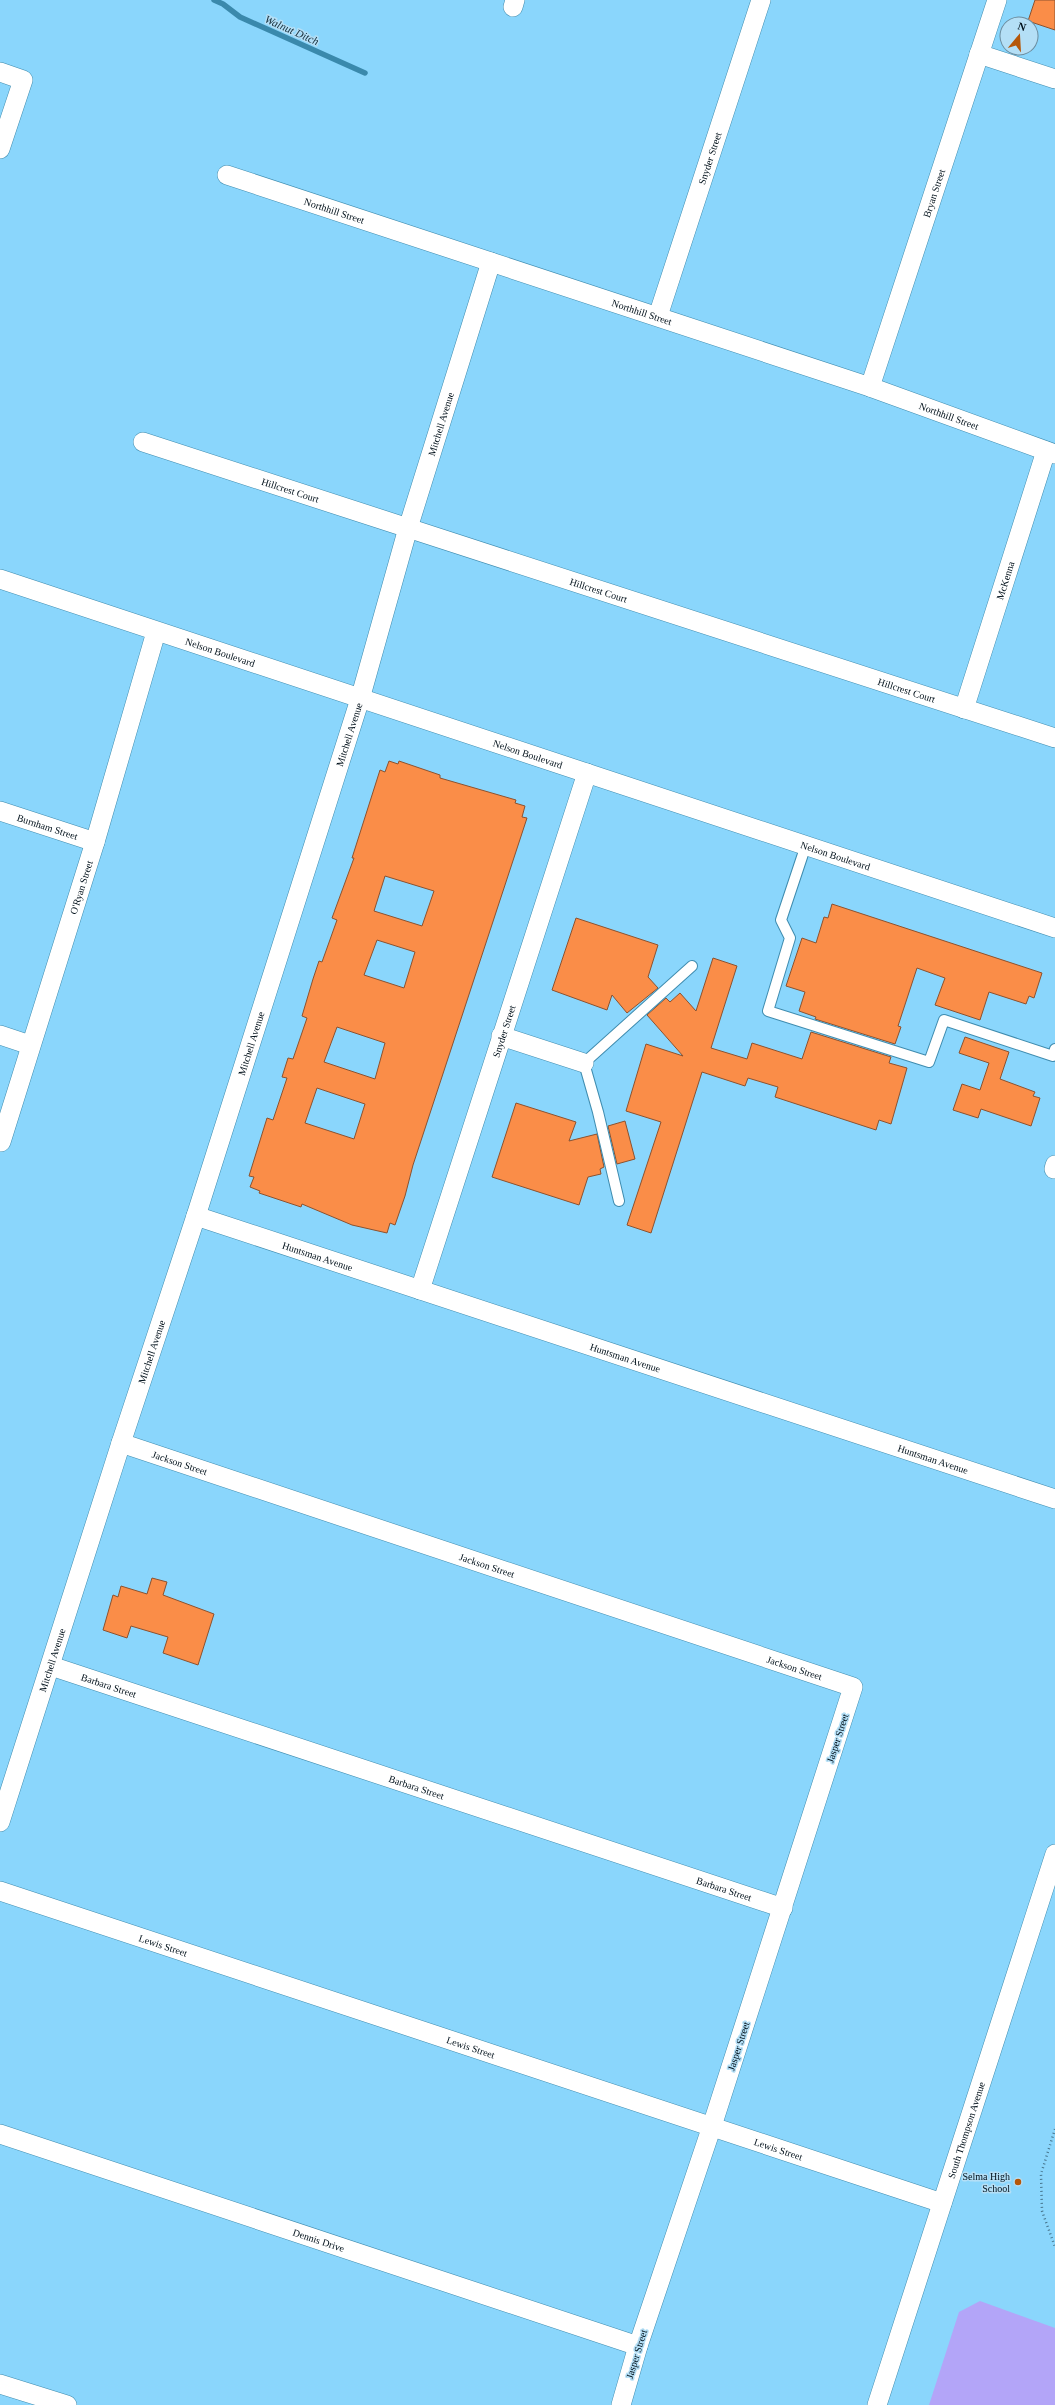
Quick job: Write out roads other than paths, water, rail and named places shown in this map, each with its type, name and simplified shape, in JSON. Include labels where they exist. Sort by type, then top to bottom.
[{"type":"street","name":"Snyder Street","points":[[658,316],[761,0]]},
{"type":"street","name":"Bryan Street","points":[[870,387],[997,0]]},
{"type":"street","points":[[979,54],[1055,79]]},
{"type":"street","points":[[0,72],[23,80],[0,149]]},
{"type":"street","name":"Northhill Street","points":[[227,175],[870,387],[1050,453]]},
{"type":"street","name":"Mitchell Avenue","points":[[0,1822],[196,1216],[360,699],[408,528],[491,262]]},
{"type":"street","name":"Hillcrest Court","points":[[142,442],[1055,738]]},
{"type":"street","name":"McKenna","points":[[964,709],[1050,453]]},
{"type":"street","name":"Nelson Boulevard","points":[[0,580],[1055,928]]},
{"type":"street","name":"O'Ryan Street","points":[[1,1142],[30,1045],[95,842],[156,632]]},
{"type":"street","name":"Snyder Street","points":[[420,1290],[500,1036],[587,773]]},
{"type":"street","name":"Burnham Street","points":[[0,811],[95,842]]},
{"type":"street","points":[[0,1035],[30,1045]]},
{"type":"street","points":[[500,1036],[584,1063]]},
{"type":"street","name":"Huntsman Avenue","points":[[196,1216],[1055,1499]]},
{"type":"street","name":"Jackson Street","points":[[121,1444],[853,1687]]},
{"type":"street","name":"Barbara Street","points":[[51,1666],[783,1908]]},
{"type":"street","name":"Jasper Street","points":[[621,2405],[638,2346],[712,2126],[853,1687]]},
{"type":"street","name":"South Thompson Avenue","points":[[878,2405],[1055,1854]]},
{"type":"street","name":"Lewis Street","points":[[0,1891],[942,2203]]},
{"type":"street","name":"Dennis Drive","points":[[0,2134],[638,2346]]},
{"type":"street","points":[[0,2384],[67,2405]]},
{"type":"lane","points":[[806,845],[781,920],[790,938],[768,1011],[929,1062],[944,1020],[1053,1056],[1055,1049]]},
{"type":"lane","points":[[618,1201],[598,1112],[584,1063],[692,966]]},
{"type":"waterway","name":"Walnut Ditch","points":[[214,0],[223,4],[240,17],[365,73]]},
{"type":"place","name":"Selma High School","points":[[1018,2182]]}]
